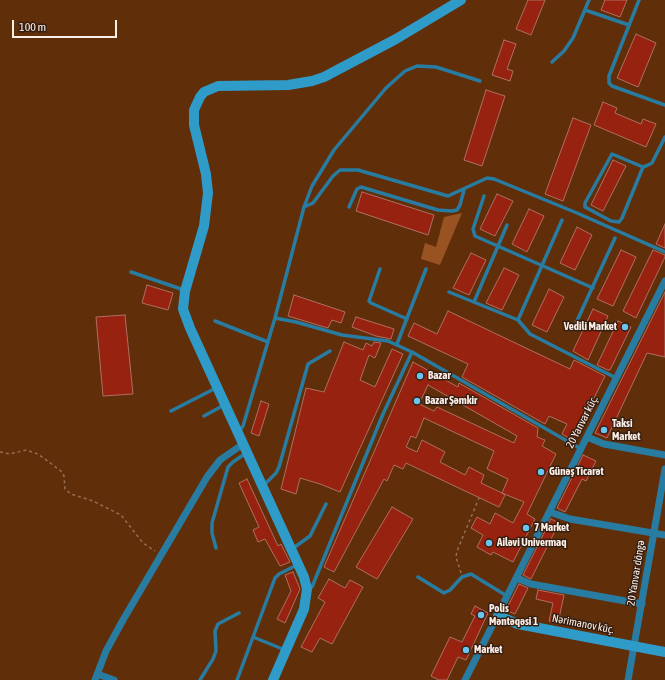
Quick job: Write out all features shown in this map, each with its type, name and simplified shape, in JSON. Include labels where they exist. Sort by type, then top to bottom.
[{"type":"street","points":[[273,680],[304,609],[307,589],[298,565],[217,388],[183,309],[185,291],[200,243],[207,209],[208,193],[206,174],[193,118],[194,110],[200,97],[211,88],[222,86],[288,85],[312,81],[361,58],[461,0]]},
{"type":"street","name":"20 Yanvar küç.","points":[[465,680],[665,280]]},
{"type":"street","points":[[587,437],[604,444],[665,455]]},
{"type":"street","points":[[114,680],[96,677],[106,651],[160,554],[207,477],[220,460],[245,448]]},
{"type":"street","name":"20 Yanvar döngə","points":[[628,680],[665,469]]},
{"type":"street","points":[[550,512],[570,519],[665,535]]},
{"type":"street","points":[[517,578],[531,584],[642,604]]},
{"type":"street","name":"Nərimanov küç.","points":[[498,616],[518,624],[665,652]]},
{"type":"lane","points":[[552,62],[564,51],[573,38],[589,0]]},
{"type":"lane","points":[[639,0],[609,76],[609,83],[612,86],[665,105]]},
{"type":"lane","points":[[585,10],[629,25]]},
{"type":"lane","points":[[240,430],[243,426],[275,318],[304,207],[312,186],[334,150],[386,88],[405,71],[417,66],[427,66],[480,82]]},
{"type":"lane","points":[[643,167],[612,154],[585,203],[585,207],[611,221],[619,222],[643,167],[652,163],[665,137]]},
{"type":"lane","points":[[304,207],[313,203],[333,176],[340,170],[358,170],[440,195],[448,196],[464,190],[482,179],[494,179],[665,252]]},
{"type":"lane","points":[[349,207],[357,188],[361,187],[438,210],[452,211],[457,210],[460,205],[464,190]]},
{"type":"lane","points":[[484,196],[473,232],[480,239],[593,288]]},
{"type":"lane","points":[[518,320],[562,220]]},
{"type":"lane","points":[[474,302],[508,225]]},
{"type":"lane","points":[[576,323],[615,238]]},
{"type":"lane","points":[[397,344],[426,268]]},
{"type":"lane","points":[[380,269],[370,301],[371,303],[407,319]]},
{"type":"lane","points":[[131,272],[185,291]]},
{"type":"lane","points":[[449,292],[518,320],[530,334],[617,378]]},
{"type":"lane","points":[[275,318],[296,322],[342,335],[371,338],[397,344],[581,449]]},
{"type":"lane","points":[[215,320],[268,342]]},
{"type":"lane","points":[[262,487],[276,473],[308,364],[330,351]]},
{"type":"lane","points":[[307,589],[312,587],[383,414],[412,352]]},
{"type":"lane","points":[[171,411],[217,388]]},
{"type":"lane","points":[[204,416],[225,405]]},
{"type":"lane","points":[[216,548],[212,533],[212,522],[228,467],[245,448]]},
{"type":"lane","points":[[291,550],[310,536],[326,504]]},
{"type":"lane","points":[[237,680],[275,578],[279,574],[298,565]]},
{"type":"lane","points":[[418,577],[444,592],[450,590],[462,577],[471,574],[508,596]]},
{"type":"lane","points":[[200,680],[213,660],[216,651],[215,631],[218,624],[239,613]]},
{"type":"lane","points":[[253,637],[286,650]]},
{"type":"path","points":[[0,452],[10,454],[26,450],[38,454],[61,471],[64,476],[65,489],[71,494],[93,501],[121,516],[143,543],[160,554]]},
{"type":"path","points":[[462,577],[456,557],[457,551],[479,498]]},
{"type":"shaded area","points":[[462,213],[440,265],[421,259],[425,243],[436,247],[444,217]]},
{"type":"building","points":[[528,0],[545,0],[531,35],[516,29]]},
{"type":"building","points":[[605,0],[627,0],[620,17],[601,10]]},
{"type":"building","points":[[636,34],[656,43],[638,87],[617,78]]},
{"type":"building","points":[[504,40],[516,44],[507,69],[513,71],[510,81],[492,75]]},
{"type":"building","points":[[486,90],[505,96],[482,166],[464,160]]},
{"type":"building","points":[[603,102],[617,108],[615,113],[641,124],[643,119],[656,124],[646,147],[594,125]]},
{"type":"building","points":[[573,118],[591,125],[563,201],[545,194]]},
{"type":"building","points":[[613,160],[626,166],[603,211],[591,205]]},
{"type":"building","points":[[362,192],[434,215],[428,235],[356,211]]},
{"type":"building","points":[[497,194],[513,201],[495,236],[480,229]]},
{"type":"building","points":[[529,209],[544,216],[527,252],[512,244]]},
{"type":"building","points":[[665,224],[665,248],[656,244]]},
{"type":"building","points":[[577,227],[592,235],[575,270],[560,263]]},
{"type":"building","points":[[621,250],[636,257],[613,306],[597,299]]},
{"type":"building","points":[[653,250],[665,255],[665,257],[636,318],[623,311]]},
{"type":"building","points":[[471,253],[486,260],[469,295],[453,288]]},
{"type":"building","points":[[504,268],[519,275],[502,310],[486,303]]},
{"type":"building","points":[[147,285],[173,293],[168,310],[142,303]]},
{"type":"building","points":[[549,289],[564,297],[547,332],[532,325]]},
{"type":"building","points":[[665,292],[665,357],[647,353],[607,438],[595,433]]},
{"type":"building","points":[[294,295],[345,312],[341,323],[332,320],[328,328],[288,316]]},
{"type":"building","points":[[593,309],[608,316],[588,360],[573,351]]},
{"type":"building","points":[[448,311],[570,369],[574,360],[605,376],[573,440],[562,434],[567,424],[549,416],[545,424],[462,377],[468,364],[408,336],[414,323],[437,334]]},
{"type":"building","points":[[125,315],[133,394],[103,396],[96,317]]},
{"type":"building","points":[[356,317],[394,329],[391,339],[376,336],[352,327]]},
{"type":"building","points":[[618,321],[631,327],[610,370],[608,370],[597,365]]},
{"type":"building","points":[[344,342],[363,350],[366,343],[372,346],[374,342],[381,343],[375,358],[369,355],[360,380],[375,387],[392,349],[403,354],[340,492],[300,478],[296,494],[281,489],[306,388],[324,392]]},
{"type":"building","points":[[413,362],[458,387],[459,383],[538,428],[537,437],[545,440],[542,446],[556,454],[527,514],[535,519],[513,562],[493,552],[491,555],[477,547],[483,535],[471,528],[477,517],[490,524],[495,513],[513,523],[524,502],[502,493],[505,495],[499,507],[406,463],[403,469],[394,465],[387,481],[384,479],[334,572],[324,567]],"holes":[[[428,385],[517,436],[514,443],[437,407],[434,411],[419,404]],[[424,418],[494,451],[487,469],[508,479],[502,493],[481,483],[484,475],[469,467],[465,475],[440,462],[445,452],[422,440],[417,452],[406,447],[411,436],[416,438]]]},
{"type":"building","points":[[261,401],[269,404],[259,436],[251,433]]},
{"type":"building","points":[[583,455],[596,461],[586,481],[582,479],[565,512],[557,508]]},
{"type":"building","points":[[247,479],[278,546],[281,544],[290,562],[280,566],[265,539],[258,542],[253,530],[259,527],[239,483]]},
{"type":"building","points":[[392,507],[413,519],[377,579],[356,567]]},
{"type":"building","points":[[551,519],[559,523],[531,579],[523,575]]},
{"type":"building","points":[[293,572],[300,589],[285,623],[277,619],[291,591],[285,575]]},
{"type":"building","points":[[329,579],[345,588],[350,580],[363,587],[332,644],[320,638],[312,652],[301,647],[325,602],[318,598]]},
{"type":"building","points":[[519,584],[528,588],[515,614],[506,610]]},
{"type":"building","points":[[538,590],[564,595],[558,623],[549,621],[553,603],[536,599]]},
{"type":"building","points":[[475,606],[488,613],[466,660],[458,657],[447,680],[439,680],[431,676],[450,637],[462,642],[475,616],[471,614]]},
{"type":"place","name":"Vedili Market","points":[[625,327]]},
{"type":"place","name":"Bazar","points":[[420,376]]},
{"type":"place","name":"Bazar Şəmkir","points":[[417,401]]},
{"type":"place","name":"Taksi Market","points":[[604,430]]},
{"type":"place","name":"Günəş Ticarət","points":[[541,472]]},
{"type":"place","name":"7 Market","points":[[526,528]]},
{"type":"place","name":"Ailəvi Univermaq","points":[[489,543]]},
{"type":"place","name":"Polis Məntəqəsi 1","points":[[481,615]]},
{"type":"place","name":"Market","points":[[466,650]]}]
